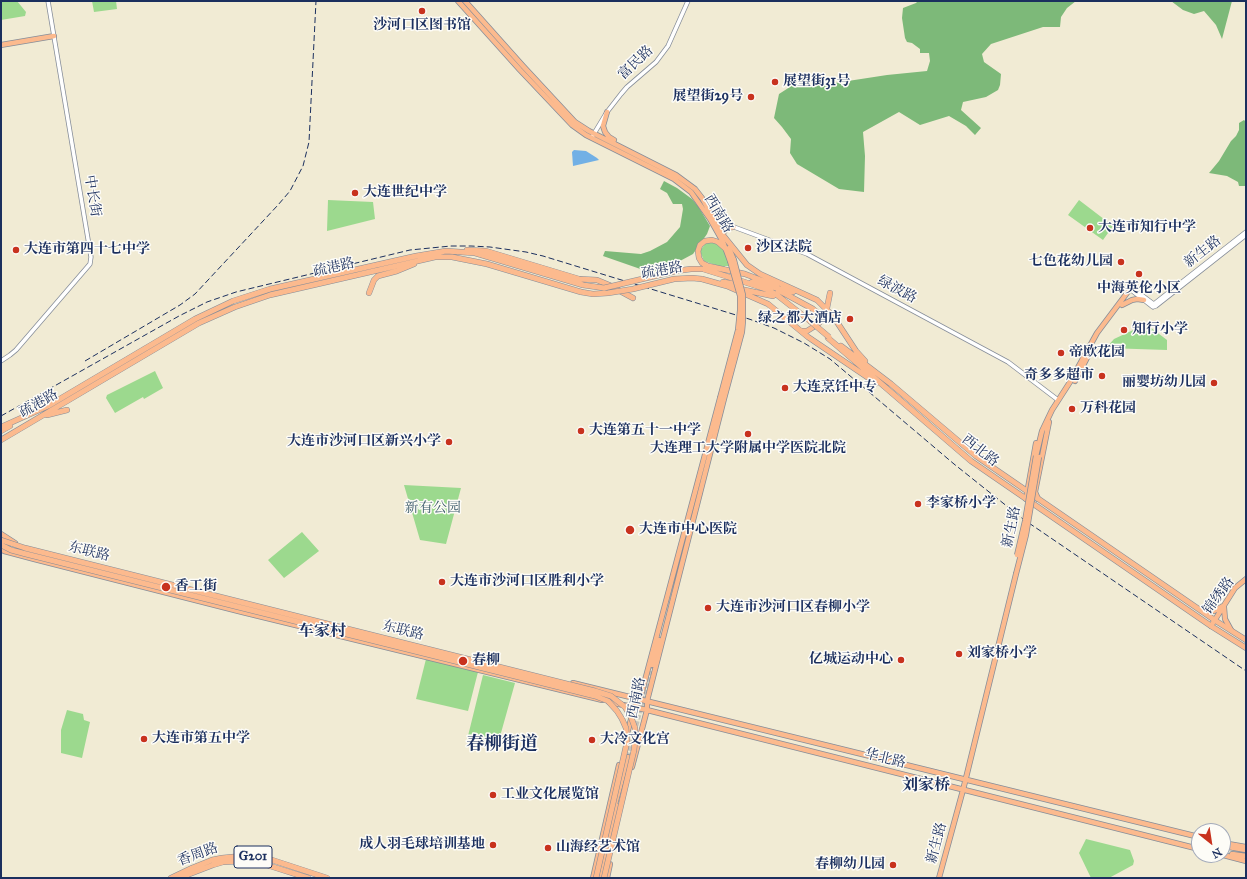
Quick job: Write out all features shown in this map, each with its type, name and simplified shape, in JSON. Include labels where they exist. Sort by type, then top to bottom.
[{"type":"highway","points":[[733,227],[727,228],[722,234],[744,262],[760,274],[817,300],[827,309],[856,351],[893,386]]},
{"type":"highway","points":[[726,249],[718,242],[712,240],[705,242],[700,245],[698,251],[699,258],[702,263],[708,266],[744,274],[793,292]]},
{"type":"highway","points":[[446,251],[487,256],[583,286],[604,288],[676,271],[703,269],[806,295]]},
{"type":"highway","points":[[2,429],[48,406],[195,319],[233,301],[270,289],[416,256],[446,251],[486,251],[580,279],[597,280],[633,298]]},
{"type":"highway","name":"疏港路","points":[[1,440],[199,323],[235,307],[270,295],[435,257],[452,257],[470,260],[592,294],[633,289],[674,279],[702,279]]},
{"type":"highway","points":[[369,293],[374,280],[378,276],[410,266],[418,261]]},
{"type":"highway","name":"西北路","points":[[703,269],[766,289],[777,295],[809,322]]},
{"type":"highway","points":[[702,279],[773,296]]},
{"type":"highway","name":"西北路","points":[[702,279],[744,285],[773,296],[788,306],[893,386],[976,456],[1019,485],[1029,494],[1211,626],[1246,648]]},
{"type":"highway","points":[[727,286],[768,304],[800,331],[859,372],[891,392]]},
{"type":"highway","points":[[773,287],[813,308],[818,313],[818,323]]},
{"type":"highway","points":[[800,331],[807,331],[815,326],[824,317],[830,293],[822,300],[817,300]]},
{"type":"highway","name":"西北路","points":[[829,338],[972,461],[1016,492],[1029,494],[1039,500],[1246,640]]},
{"type":"highway","points":[[42,416],[67,410]]},
{"type":"highway","name":"东联路","points":[[1,540],[33,550],[611,696],[621,703],[628,712],[633,723],[635,739],[634,750],[600,878]]},
{"type":"highway","name":"东联路","points":[[1,545],[11,550],[26,554],[595,696],[608,701],[622,719],[626,728],[627,742],[600,878]]},
{"type":"highway","name":"香周路","points":[[171,878],[212,860],[242,856],[269,859],[327,878]]},
{"type":"highway","name":"香周路","points":[[179,878],[223,862],[242,861],[262,863],[308,878]]},
{"type":"main road","name":"西南路","points":[[458,1],[572,125],[626,149],[680,177],[695,189],[702,198],[722,234],[743,295],[742,332],[722,399],[640,699],[634,708],[612,795],[601,844],[600,878]]},
{"type":"main road","name":"西南路","points":[[465,1],[575,122],[593,135],[674,179],[691,192],[710,219],[732,261]]},
{"type":"main road","points":[[1,45],[54,36]]},
{"type":"main road","points":[[607,112],[603,126],[605,132],[608,137],[626,149]]},
{"type":"main road","name":"新生路","points":[[939,878],[963,790],[963,779],[1014,573],[1026,535],[1042,431],[1048,417],[1075,374],[1094,338],[1131,289]]},
{"type":"main road","name":"新生路","points":[[1038,456],[1049,422],[1054,412],[1078,376],[1094,343],[1131,289]]},
{"type":"main road","points":[[1122,304],[1137,299],[1144,300]]},
{"type":"main road","name":"西南路","points":[[600,878],[610,864],[647,710],[647,701],[722,399]]},
{"type":"main road","points":[[1029,494],[1049,422]]},
{"type":"main road","points":[[1029,494],[1034,448],[1042,431]]},
{"type":"main road","points":[[1019,485],[1024,486],[1030,479]]},
{"type":"main road","name":"华北路","points":[[1,534],[15,543],[1191,835]]},
{"type":"main road","name":"华北路","points":[[2,550],[284,622],[647,710],[1191,846]]},
{"type":"main road","name":"锦绣路","points":[[1211,626],[1235,588],[1246,579]]},
{"type":"main road","name":"西南路","points":[[652,665],[668,606],[669,591]]},
{"type":"main road","name":"西南路","points":[[668,606],[675,592]]},
{"type":"main road","points":[[1202,611],[1214,611],[1225,606],[1225,619],[1232,631]]},
{"type":"main road","points":[[600,878],[628,757]]},
{"type":"main road","points":[[612,795],[620,819]]},
{"type":"main road","points":[[600,878],[608,837],[616,807],[625,798]]},
{"type":"main road","points":[[1156,827],[1191,838]]},
{"type":"main road","points":[[601,844],[608,837]]},
{"type":"main road","points":[[1231,844],[1246,847]]},
{"type":"main road","points":[[1231,847],[1246,850]]},
{"type":"main road","points":[[1231,855],[1246,856]]},
{"type":"main road","points":[[1231,856],[1246,860]]},
{"type":"street","name":"中长街","points":[[1,361],[16,350],[90,264],[90,252],[48,1]]},
{"type":"street","name":"富民路","points":[[593,135],[607,112],[627,87],[661,56],[675,34],[688,1]]},
{"type":"street","name":"绿波路","points":[[715,220],[807,254],[838,270],[1008,362],[1058,400]]},
{"type":"street","name":"新生路","points":[[1155,306],[1246,232]]},
{"type":"street","name":"新生路","points":[[1155,306],[1246,235]]},
{"type":"street","points":[[1131,289],[1155,306]]},
{"type":"street","points":[[1131,289],[1144,300],[1155,306]]},
{"type":"street","points":[[1,545],[10,542],[15,543]]},
{"type":"green space","points":[[1,1],[17,1],[26,12],[25,16],[1,20]]},
{"type":"green space","points":[[92,1],[116,1],[117,9],[94,12]]},
{"type":"green space","points":[[918,1],[1076,1],[1067,8],[1061,17],[1060,27],[1043,27],[991,44],[982,54],[984,62],[1001,74],[998,90],[986,97],[963,102],[961,110],[981,128],[975,135],[966,126],[949,116],[920,125],[899,112],[863,132],[865,156],[864,192],[839,189],[797,164],[790,153],[791,139],[774,118],[779,94],[793,85],[822,85],[887,75],[927,71],[930,61],[929,53],[920,53],[920,49],[912,43],[907,42],[902,18],[903,8]]},
{"type":"green space","points":[[1171,1],[1232,1],[1222,39],[1216,25],[1204,11],[1194,14],[1183,10]]},
{"type":"green space","points":[[1244,120],[1246,122],[1246,186],[1239,186],[1238,182],[1227,176],[1209,173],[1236,136],[1239,130],[1239,123]]},
{"type":"green space","points":[[664,181],[692,199],[710,226],[707,234],[693,254],[665,269],[649,272],[603,256],[605,251],[641,254],[650,251],[667,242],[680,227],[683,209],[682,204],[673,204],[667,193],[660,189]]},
{"type":"green space","points":[[328,200],[373,202],[375,219],[327,231]]},
{"type":"green space","points":[[1079,200],[1113,226],[1103,240],[1068,215]]},
{"type":"green space","points":[[710,242],[720,245],[725,252],[730,266],[725,266],[724,268],[704,261],[700,251],[705,244]]},
{"type":"green space","points":[[1146,324],[1167,340],[1167,350],[1106,348],[1114,339]]},
{"type":"green space","points":[[155,371],[163,388],[144,399],[143,397],[115,413],[106,398],[107,395]]},
{"type":"green space","name":"新有公园","points":[[404,485],[461,488],[446,544],[420,540]]},
{"type":"green space","points":[[302,532],[319,551],[284,578],[268,560]]},
{"type":"green space","points":[[426,659],[478,672],[468,711],[416,699]]},
{"type":"green space","points":[[483,675],[515,683],[499,740],[495,740],[486,745],[467,740]]},
{"type":"green space","points":[[67,710],[83,714],[84,720],[90,722],[82,758],[61,753],[61,730]]},
{"type":"green space","points":[[1086,839],[1130,850],[1134,861],[1133,865],[1109,878],[1091,878],[1079,853]]},
{"type":"water","points":[[574,150],[586,151],[599,160],[573,166],[572,152]]},
{"type":"tunnel","points":[[628,757],[652,665]]},
{"type":"railway","points":[[85,361],[180,305],[195,294],[290,191],[303,166],[309,142],[316,1]]},
{"type":"railway","points":[[1,416],[179,316],[207,302],[236,292],[410,250],[451,246],[471,246],[526,252],[749,319],[774,328],[804,343],[830,359],[954,464],[1023,519],[1246,671]]},
{"type":"place","name":"沙河口区图书馆","points":[[422,11]]},
{"type":"place","name":"展望街31号","points":[[775,82]]},
{"type":"place","name":"展望街29号","points":[[751,97]]},
{"type":"place","name":"大连世纪中学","points":[[355,193]]},
{"type":"place","name":"大连市知行中学","points":[[1090,228]]},
{"type":"place","name":"沙区法院","points":[[748,248]]},
{"type":"place","name":"大连市第四十七中学","points":[[16,250]]},
{"type":"place","name":"七色花幼儿园","points":[[1121,262]]},
{"type":"place","name":"中海英伦小区","points":[[1139,274]]},
{"type":"place","name":"绿之都大酒店","points":[[850,319]]},
{"type":"place","name":"知行小学","points":[[1124,330]]},
{"type":"place","name":"帝欧花园","points":[[1061,353]]},
{"type":"place","name":"奇多多超市","points":[[1102,376]]},
{"type":"place","name":"丽婴坊幼儿园","points":[[1214,383]]},
{"type":"place","name":"大连烹饪中专","points":[[785,388]]},
{"type":"place","name":"万科花园","points":[[1072,409]]},
{"type":"place","name":"大连第五十一中学","points":[[581,431]]},
{"type":"place","name":"大连理工大学附属中学医院北院","points":[[748,434]]},
{"type":"place","name":"大连市沙河口区新兴小学","points":[[449,442]]},
{"type":"place","name":"李家桥小学","points":[[918,504]]},
{"type":"place","name":"大连市中心医院","points":[[630,530]]},
{"type":"place","name":"大连市沙河口区胜利小学","points":[[442,582]]},
{"type":"place","name":"香工街","points":[[166,587]]},
{"type":"place","name":"大连市沙河口区春柳小学","points":[[708,608]]},
{"type":"place","name":"刘家桥小学","points":[[959,654]]},
{"type":"place","name":"亿城运动中心","points":[[901,660]]},
{"type":"place","name":"春柳","points":[[463,661]]},
{"type":"place","name":"大连市第五中学","points":[[144,739]]},
{"type":"place","name":"大冷文化宫","points":[[592,740]]},
{"type":"place","name":"工业文化展览馆","points":[[493,795]]},
{"type":"place","name":"成人羽毛球培训基地","points":[[493,845]]},
{"type":"place","name":"山海经艺术馆","points":[[548,848]]},
{"type":"place","name":"春柳幼儿园","points":[[893,865]]},
{"type":"district","name":"车家村","points":[[322,632]]},
{"type":"district","name":"春柳街道","points":[[502,745]]},
{"type":"district","name":"刘家桥","points":[[926,786]]}]
